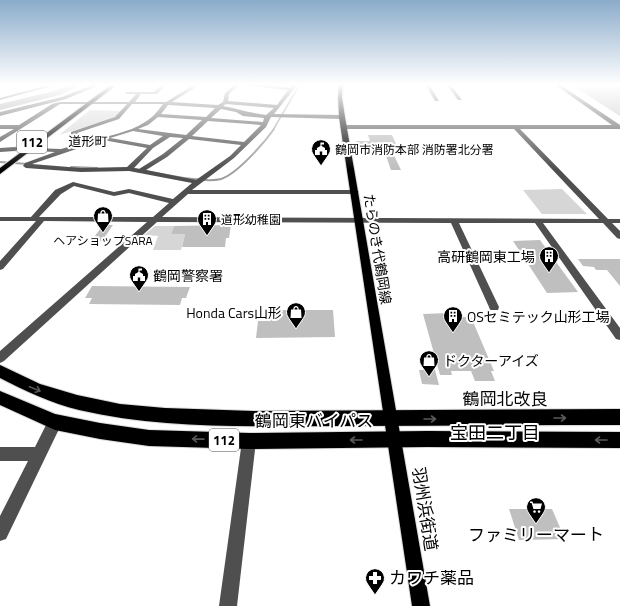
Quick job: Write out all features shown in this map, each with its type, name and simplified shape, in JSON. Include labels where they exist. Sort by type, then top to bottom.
[{"type":"highway","name":"112","points":[[0,166],[71,112]]},
{"type":"highway","name":"112","points":[[0,172],[80,112]]},
{"type":"highway","name":"鶴岡東バイパス","points":[[0,372],[40,392],[67,400],[116,410],[149,414],[223,418],[391,418]]},
{"type":"highway","name":"鶴岡東バイパス","points":[[0,398],[55,422],[100,432],[149,438],[249,441],[394,440]]},
{"type":"highway","name":"鶴岡北改良","points":[[391,418],[620,417]]},
{"type":"highway","name":"112","points":[[394,440],[620,440]]},
{"type":"main road","name":"たらのき代鶴岡線","points":[[342,112],[391,418]]},
{"type":"main road","name":"羽州浜街道","points":[[391,418],[421,606]]},
{"type":"street","points":[[0,140],[43,112]]},
{"type":"street","points":[[85,143],[72,132],[117,118],[122,112]]},
{"type":"street","points":[[159,112],[146,124],[85,143],[27,164],[26,166],[81,170],[142,170],[197,182]]},
{"type":"street","points":[[142,170],[160,160],[213,112]]},
{"type":"street","points":[[239,112],[268,116],[342,117]]},
{"type":"street","points":[[0,358],[197,182],[232,157],[264,126],[268,116],[272,112]]},
{"type":"street","points":[[597,112],[619,127]]},
{"type":"street","points":[[0,118],[20,114],[40,114]]},
{"type":"street","points":[[157,115],[264,124]]},
{"type":"street","points":[[0,126],[21,127]]},
{"type":"street","points":[[344,127],[619,127]]},
{"type":"street","points":[[515,127],[620,236]]},
{"type":"street","points":[[133,129],[143,132],[245,144]]},
{"type":"street","points":[[129,169],[151,147],[169,135]]},
{"type":"street","points":[[101,138],[151,147]]},
{"type":"street","points":[[0,150],[15,149]]},
{"type":"street","points":[[36,149],[65,150]]},
{"type":"street","points":[[0,267],[58,192],[73,184],[114,194],[129,191],[176,202]]},
{"type":"street","points":[[186,192],[354,192]]},
{"type":"street","points":[[0,220],[620,221]]},
{"type":"street","points":[[454,220],[494,307]]},
{"type":"street","points":[[537,221],[620,336]]},
{"type":"street","points":[[0,533],[55,422]]},
{"type":"street","points":[[228,606],[249,441]]},
{"type":"street","points":[[0,454],[40,454]]},
{"type":"shaded area","points":[[87,112],[121,112],[108,120],[59,135]]},
{"type":"shaded area","points":[[562,189],[587,214],[542,214],[523,190]]},
{"type":"shaded area","points":[[155,226],[174,226],[171,234],[185,234],[181,250],[153,250],[158,236],[144,235]]},
{"type":"building","points":[[614,112],[620,112],[620,116]]},
{"type":"building","points":[[368,135],[392,135],[396,144],[389,145],[401,170],[391,170],[384,150],[358,150],[356,141],[370,141]]},
{"type":"building","name":"ヘアショップSARA","points":[[103,225],[113,225],[102,241],[92,240]]},
{"type":"building","name":"道形幼稚園","points":[[231,225],[229,238],[226,238],[225,247],[182,247],[185,234],[171,234],[174,226]]},
{"type":"building","name":"高研鶴岡東工場","points":[[540,240],[578,292],[547,293],[513,241]]},
{"type":"building","points":[[578,259],[620,259],[620,286],[607,270],[596,270],[594,267],[583,266]]},
{"type":"building","name":"鶴岡警察署","points":[[92,286],[190,287],[186,298],[182,298],[180,305],[89,304],[92,298],[85,298]]},
{"type":"building","name":"Honda Cars山形","points":[[268,310],[333,310],[335,337],[256,338],[258,321],[267,321]]},
{"type":"building","name":"OSセミテック山形工場","points":[[449,313],[450,317],[471,317],[494,371],[491,371],[495,381],[475,381],[471,371],[451,371],[452,375],[440,375],[423,314]]},
{"type":"building","name":"ドクターアイズ","points":[[419,370],[435,370],[439,385],[422,384]]},
{"type":"building","name":"ファミリーマート","points":[[509,509],[552,509],[565,539],[519,540]]},
{"type":"waterway","points":[[273,130],[283,112]]},
{"type":"waterway","points":[[135,169],[191,179],[221,179],[242,165],[257,150],[274,129]]},
{"type":"waterway","points":[[0,162],[28,164]]},
{"type":"waterway","points":[[71,167],[97,168]]},
{"type":"tunnel","points":[[15,149],[36,149]]},
{"type":"place","name":"鶴岡市消防本部 消防署北分署","points":[[321,166]]},
{"type":"place","name":"ヘアショップSARA","points":[[103,233]]},
{"type":"place","name":"道形幼稚園","points":[[207,236]]},
{"type":"place","name":"高研鶴岡東工場","points":[[549,273]]},
{"type":"place","name":"鶴岡警察署","points":[[139,292]]},
{"type":"place","name":"Honda Cars山形","points":[[296,329]]},
{"type":"place","name":"OSセミテック山形工場","points":[[453,333]]},
{"type":"place","name":"ドクターアイズ","points":[[429,377]]},
{"type":"place","name":"ファミリーマート","points":[[536,524]]},
{"type":"place","name":"カワチ薬品","points":[[375,595]]},
{"type":"district","name":"道形町","points":[[88,141]]},
{"type":"district","name":"宝田二丁目","points":[[495,432]]}]
